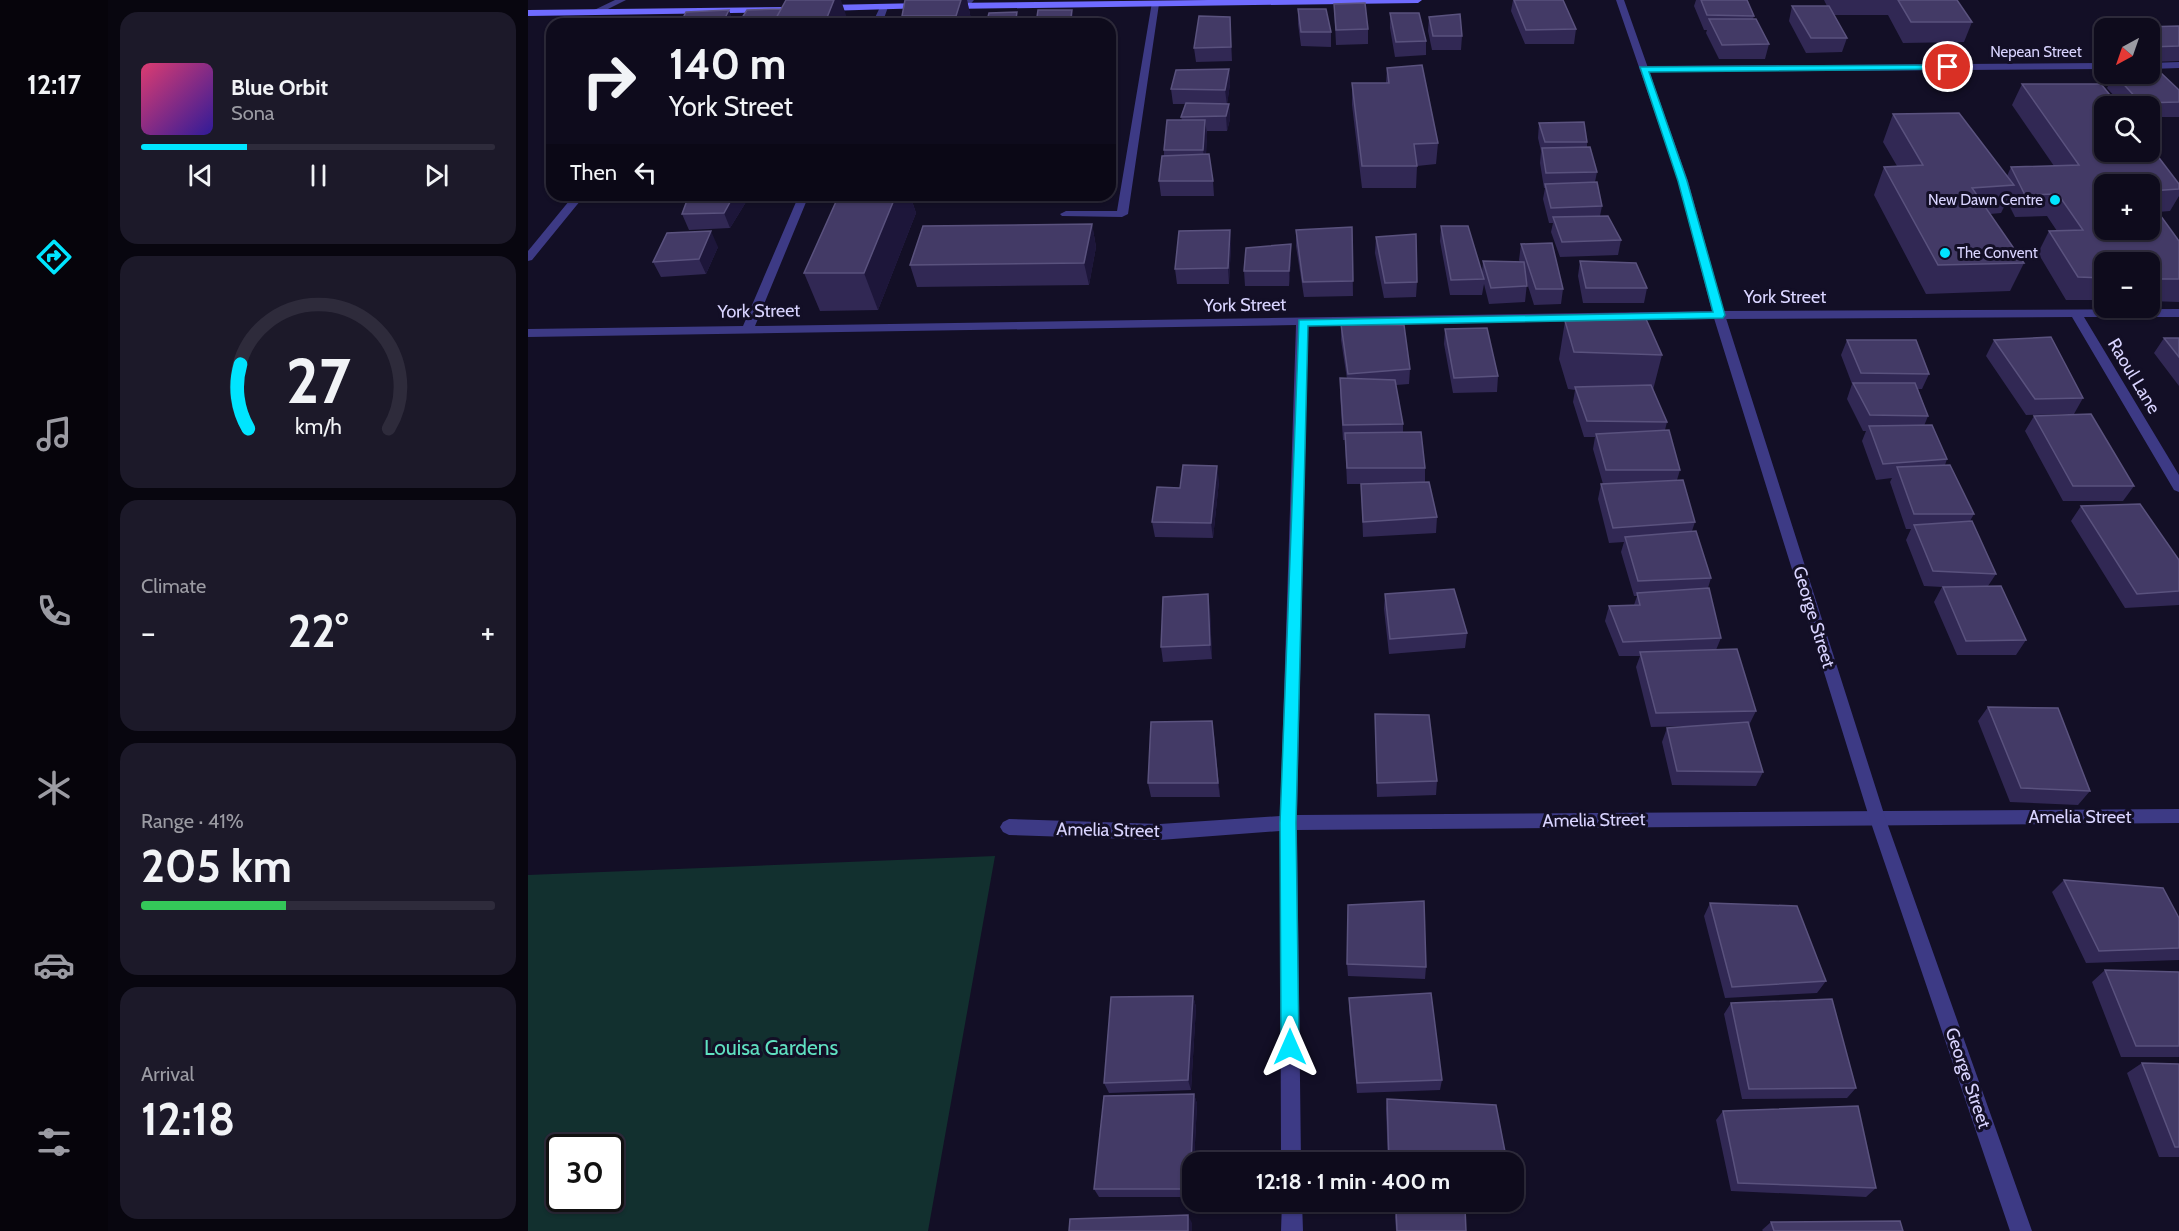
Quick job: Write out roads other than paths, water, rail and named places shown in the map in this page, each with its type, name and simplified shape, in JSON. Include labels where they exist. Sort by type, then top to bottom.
[{"type":"main road","points":[[816,8],[968,3],[1155,4],[1418,0]]},
{"type":"main road","points":[[528,13],[805,8]]},
{"type":"street","points":[[595,12],[622,0]]},
{"type":"street","name":"George Street","points":[[1620,0],[1683,181],[1719,315],[1877,817],[2021,1231]]},
{"type":"street","points":[[1066,214],[1122,214],[1155,4]]},
{"type":"street","points":[[879,18],[884,7]]},
{"type":"street","points":[[685,18],[689,10]]},
{"type":"street","points":[[2160,66],[2179,65]]},
{"type":"street","name":"Nepean Street","points":[[1644,69],[2094,66]]},
{"type":"street","points":[[528,258],[577,201]]},
{"type":"street","points":[[748,329],[801,201]]},
{"type":"street","name":"York Street","points":[[528,333],[1719,315],[2179,313]]},
{"type":"street","name":"Raoul Lane","points":[[2076,314],[2179,487]]},
{"type":"street","points":[[1291,1152],[1288,823],[1302,322]]},
{"type":"street","name":"Amelia Street","points":[[1009,826],[1160,832],[1288,823],[2179,816]]},
{"type":"street","points":[[1292,1212],[1292,1231]]},
{"type":"place","name":"New Dawn Centre","points":[[2055,200]]},
{"type":"place","name":"The Convent","points":[[1945,253]]},
{"type":"park label","name":"Louisa Gardens","points":[[771,1048]]}]
